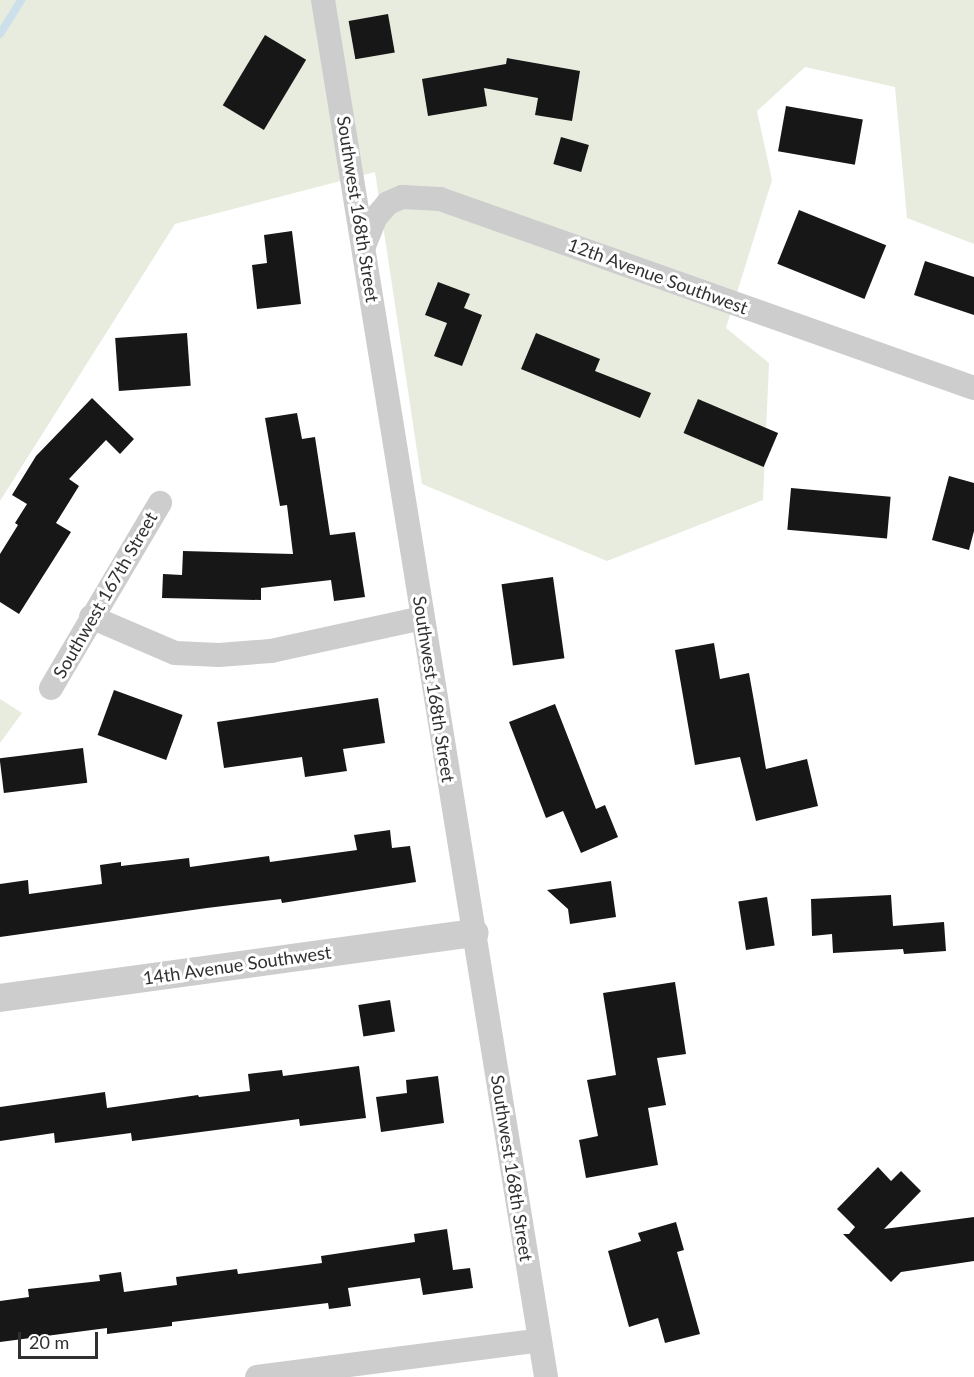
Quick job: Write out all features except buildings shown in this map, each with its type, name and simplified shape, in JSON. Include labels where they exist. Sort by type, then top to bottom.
[{"type":"street","name":"Southwest 168th Street","points":[[323,0],[546,1377]]},
{"type":"street","name":"12th Avenue Southwest","points":[[364,246],[376,217],[388,203],[410,196],[440,199],[974,388]]},
{"type":"street","name":"Southwest 167th Street","points":[[51,688],[160,503]]},
{"type":"street","points":[[91,617],[175,652],[219,655],[271,651],[422,618]]},
{"type":"street","name":"14th Avenue Southwest","points":[[0,998],[474,933]]},
{"type":"street","points":[[257,1377],[540,1340]]},
{"type":"shaded area","points":[[0,0],[974,0],[974,244],[907,218],[895,87],[805,67],[757,111],[772,180],[726,328],[769,363],[763,500],[607,561],[422,484],[375,172],[175,224],[0,501]]},
{"type":"shaded area","points":[[0,699],[22,713],[0,743]]},
{"type":"waterway","points":[[0,34],[21,0]]}]
